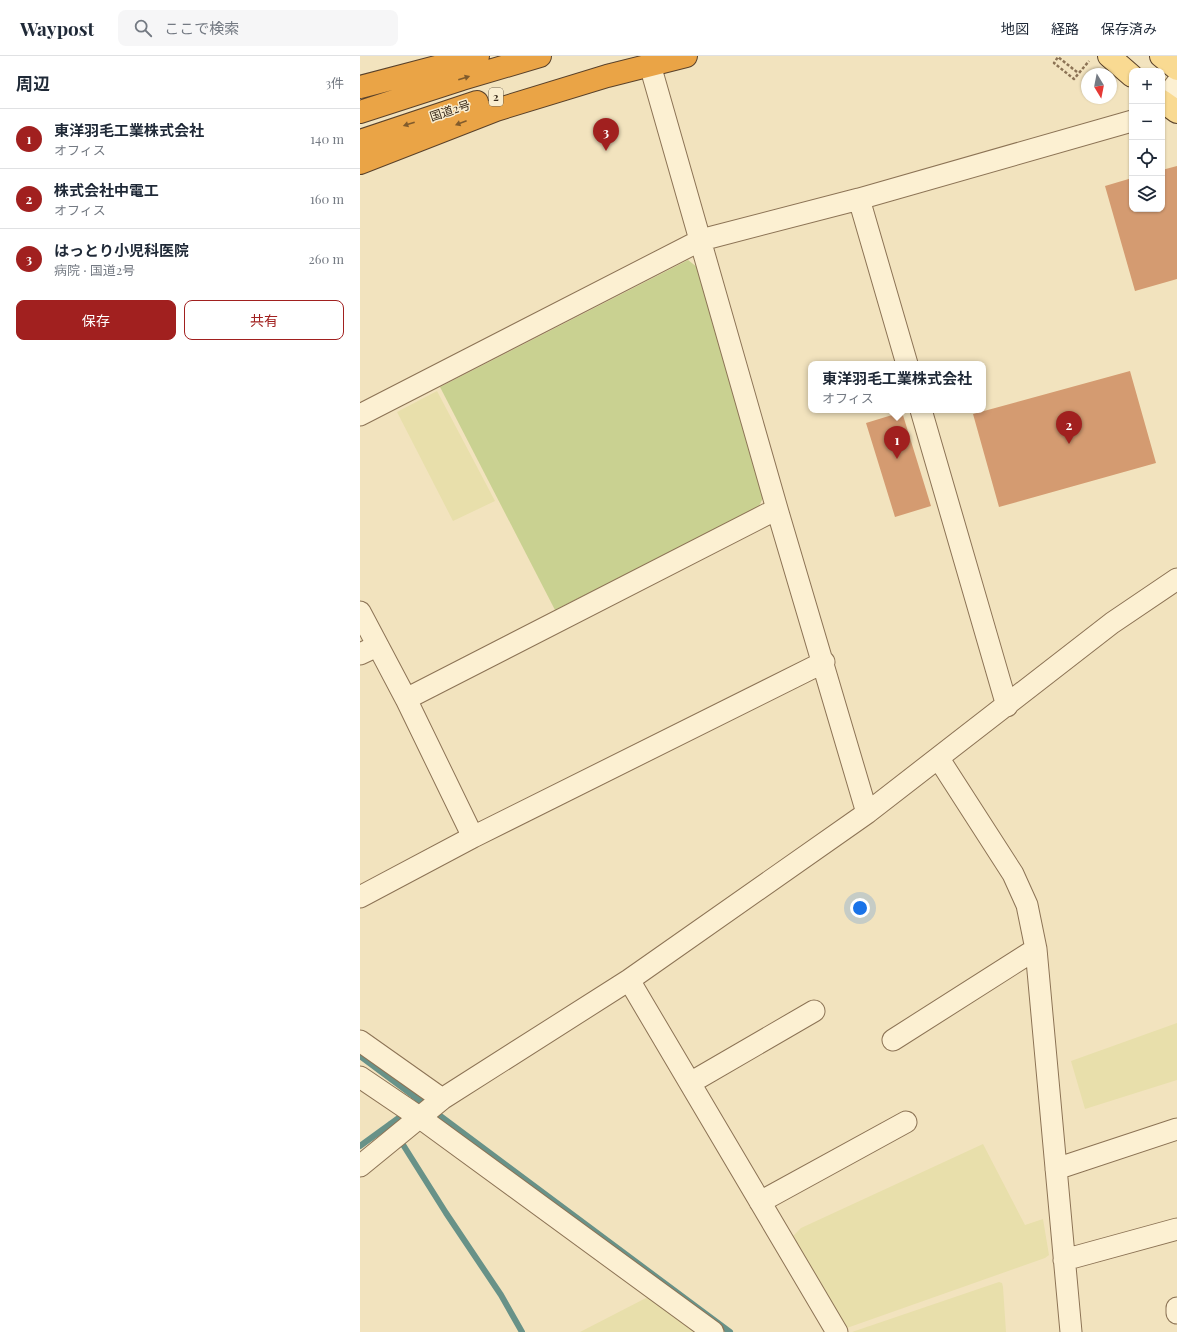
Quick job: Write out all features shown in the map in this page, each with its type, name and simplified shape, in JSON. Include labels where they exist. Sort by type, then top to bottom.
[{"type":"highway","points":[[360,87],[478,56]]},
{"type":"highway","name":"2","points":[[360,112],[462,78],[540,56]]},
{"type":"highway","points":[[360,163],[496,110],[607,76],[642,61],[686,56]]},
{"type":"highway","name":"国道2号","points":[[360,141],[467,105],[642,61]]},
{"type":"main road","points":[[1109,56],[1129,73]]},
{"type":"main road","points":[[1161,56],[1177,69]]},
{"type":"street","points":[[642,61],[701,240],[777,509],[824,662],[867,813]]},
{"type":"street","points":[[360,77],[441,66]]},
{"type":"street","points":[[1166,104],[1177,83]]},
{"type":"street","points":[[360,415],[701,240],[860,199],[1129,122]]},
{"type":"street","points":[[360,173],[402,146]]},
{"type":"street","points":[[860,199],[906,361]]},
{"type":"street","points":[[922,413],[1007,706]]},
{"type":"street","points":[[406,699],[777,509]]},
{"type":"street","points":[[360,1166],[397,1135],[424,1109],[629,980],[867,813],[939,759],[1112,623],[1177,579]]},
{"type":"street","points":[[360,612],[368,650],[406,699],[473,837]]},
{"type":"street","points":[[360,897],[473,837],[824,662]]},
{"type":"street","points":[[939,759],[1013,874],[1028,905],[1036,949],[1070,1332]]},
{"type":"street","points":[[893,1040],[1036,949]]},
{"type":"street","points":[[629,980],[837,1332]]},
{"type":"street","points":[[690,1083],[814,1011]]},
{"type":"street","points":[[360,1041],[424,1109],[713,1332]]},
{"type":"street","points":[[360,1077],[424,1109]]},
{"type":"street","points":[[760,1202],[906,1122]]},
{"type":"street","points":[[1056,1169],[1177,1129]]},
{"type":"street","points":[[1064,1260],[1177,1229]]},
{"type":"street","points":[[1177,1308],[1177,1313]]},
{"type":"path","points":[[1077,72],[1058,57],[1054,63],[1074,79],[1093,56]]},
{"type":"shaded area","points":[[437,391],[495,501],[453,521],[397,412]]},
{"type":"shaded area","points":[[1177,1023],[1177,1080],[1085,1109],[1071,1061]]},
{"type":"shaded area","points":[[983,1144],[1025,1225],[1043,1219],[1049,1255],[1045,1258],[844,1329],[790,1239],[801,1228]]},
{"type":"shaded area","points":[[999,1282],[1002,1283],[1003,1287],[1006,1332],[852,1332]]},
{"type":"shaded area","points":[[646,1298],[657,1299],[700,1332],[580,1332]]},
{"type":"green space","points":[[688,260],[697,267],[765,494],[758,508],[555,610],[440,387]]},
{"type":"building","points":[[1177,166],[1177,279],[1135,291],[1105,186],[1129,179],[1129,212],[1165,212],[1165,169]]},
{"type":"building","points":[[1130,371],[1156,463],[999,507],[973,414],[986,413],[986,410]]},
{"type":"building","points":[[902,413],[931,506],[895,517],[866,423]]},
{"type":"waterway","points":[[360,1056],[730,1332]]},
{"type":"waterway","points":[[360,1146],[422,1101]]},
{"type":"waterway","points":[[390,1124],[446,1213],[501,1295],[522,1332]]},
{"type":"place","name":"はっとり小児科医院","points":[[606,151]]},
{"type":"place","name":"株式会社中電工","points":[[1069,444]]},
{"type":"place","name":"東洋羽毛工業株式会社","points":[[897,459]]}]
